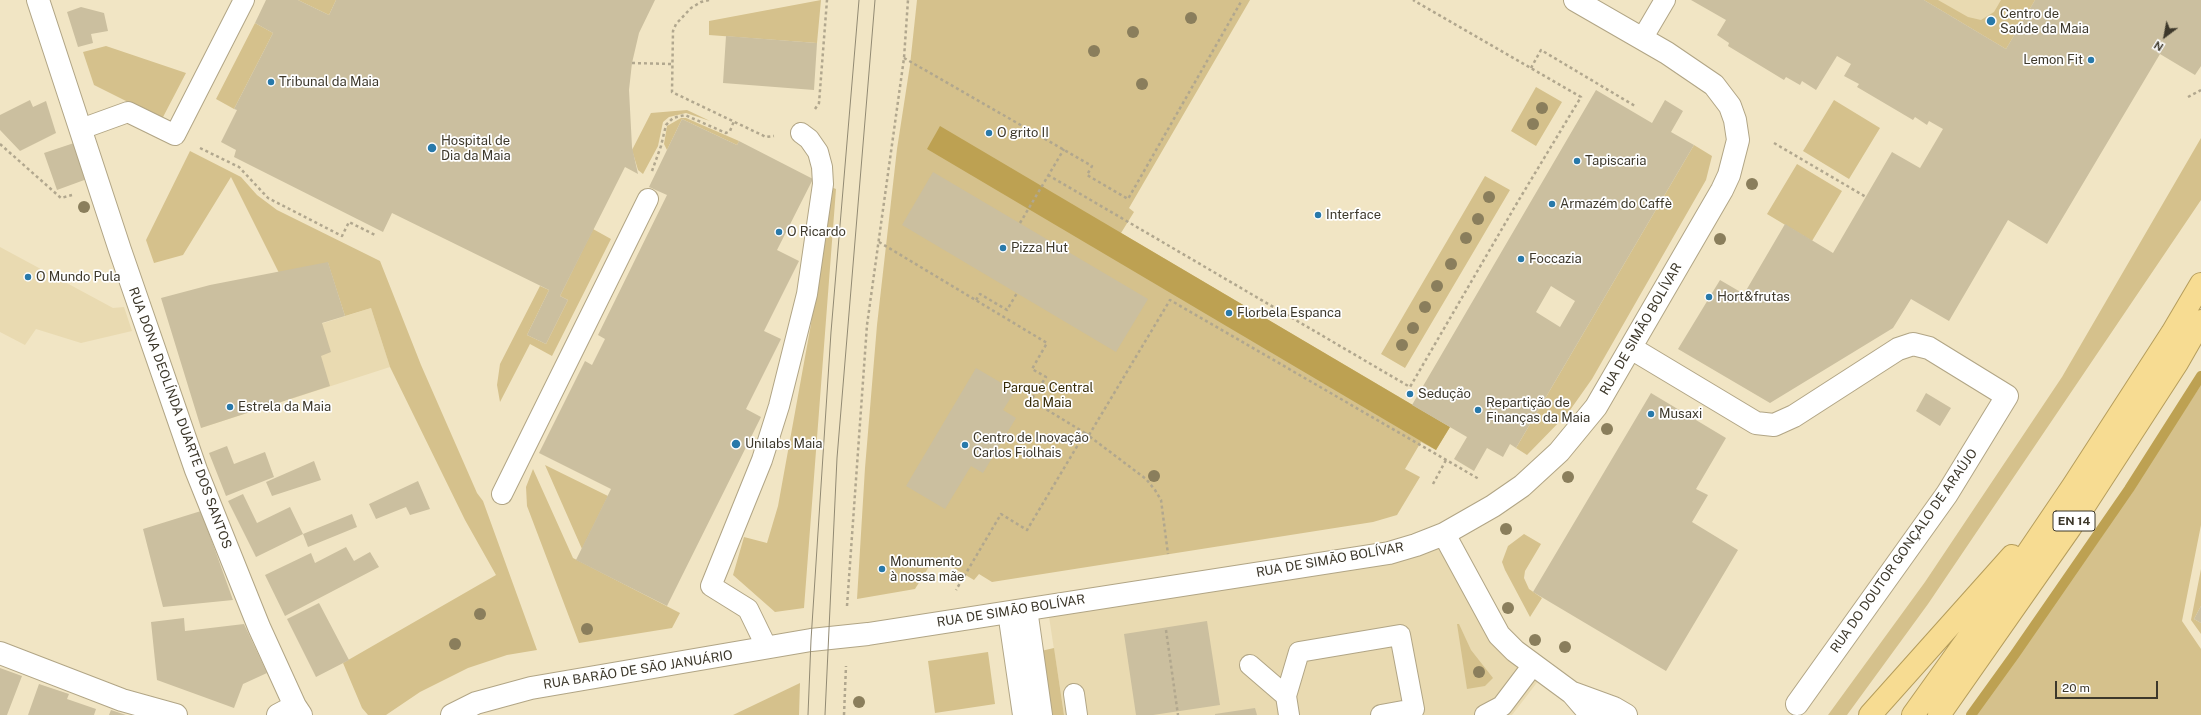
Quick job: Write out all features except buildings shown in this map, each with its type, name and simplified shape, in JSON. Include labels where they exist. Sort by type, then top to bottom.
[{"type":"highway","name":"EN 14","points":[[1914,715],[2067,496],[2172,333],[2201,284]]},
{"type":"highway","name":"EN 14","points":[[1939,715],[2070,528],[2176,363],[2201,321]]},
{"type":"highway","points":[[1870,715],[2067,496]]},
{"type":"street","name":"RUA DONA DEOLÍNDA DUARTE DOS SANTOS","points":[[38,0],[99,186],[196,470],[291,712]]},
{"type":"street","name":"RUA DE SIMÃO BOLÍVAR","points":[[827,638],[868,634],[1389,553],[1416,545],[1444,534],[1508,496],[1559,452],[1596,407],[1727,180],[1738,140],[1735,120],[1730,106],[1714,85],[1642,39],[1576,0]]},
{"type":"street","name":"RUA DO DOUTOR GONÇALO DE ARAÚJO","points":[[1631,348],[1756,423],[1774,425],[1794,416],[1898,349],[1913,344],[1929,348],[2007,396],[1947,494],[1797,704]]},
{"type":"street","points":[[1444,534],[1488,618],[1499,635],[1534,665],[1572,693],[1592,715]]},
{"type":"street","name":"RUA BARÃO DE SÃO JANUÁRIO","points":[[452,715],[476,703],[531,688],[827,638]]},
{"type":"street","points":[[0,653],[122,700],[176,715]]},
{"type":"street","points":[[1572,693],[1614,708],[1626,715]]},
{"type":"lane","points":[[81,129],[128,112],[175,135],[244,0]]},
{"type":"lane","points":[[1642,39],[1665,0]]},
{"type":"lane","points":[[767,648],[748,609],[711,586],[762,460],[779,406],[807,294],[823,184],[822,167],[818,152],[809,139],[801,133]]},
{"type":"lane","points":[[502,494],[648,199]]},
{"type":"lane","points":[[1017,610],[1023,715]]},
{"type":"lane","points":[[1017,610],[1042,715]]},
{"type":"lane","points":[[1289,715],[1286,696],[1299,652],[1400,635],[1414,710],[1381,715]]},
{"type":"lane","points":[[1250,665],[1286,696]]},
{"type":"lane","points":[[1485,715],[1502,706],[1534,665]]},
{"type":"lane","points":[[1074,694],[1077,715]]},
{"type":"path","points":[[709,0],[701,2],[691,8],[676,24],[672,32],[672,92],[766,137]]},
{"type":"path","points":[[801,133],[819,103],[827,0]]},
{"type":"path","points":[[847,610],[867,325],[904,58],[908,0]]},
{"type":"path","points":[[904,58],[1092,166],[1087,175],[1128,199],[1242,0]]},
{"type":"path","points":[[1048,175],[1410,387],[1516,203],[1581,97],[1413,0]]},
{"type":"path","points":[[1531,68],[1541,50],[1635,106]]},
{"type":"path","points":[[632,63],[672,64]]},
{"type":"path","points":[[2188,97],[2201,90]]},
{"type":"path","points":[[648,199],[645,187],[661,146],[666,125],[673,118],[686,115],[726,133],[730,131],[734,121]]},
{"type":"path","points":[[1774,142],[1866,196]]},
{"type":"path","points":[[0,144],[60,198],[99,186]]},
{"type":"path","points":[[199,147],[239,168],[268,198],[322,226],[342,236],[349,222],[375,235]]},
{"type":"path","points":[[1020,223],[1064,149]]},
{"type":"path","points":[[879,242],[1047,343],[1032,369],[1046,377],[1031,400],[1089,435],[1146,478],[1161,500],[1168,554]]},
{"type":"path","points":[[976,300],[980,294],[1007,310],[1017,293]]},
{"type":"path","points":[[1089,435],[1170,300],[1479,479]]},
{"type":"path","points":[[953,594],[1001,514],[1027,530],[1085,433]]},
{"type":"path","points":[[1433,484],[1446,460]]},
{"type":"path","points":[[1166,630],[1178,715]]},
{"type":"path","points":[[844,715],[846,666]]},
{"type":"shaded area","name":"Centro de Saúde da Maia","points":[[1924,0],[2035,0],[2006,49]]},
{"type":"shaded area","points":[[940,126],[1450,427],[1436,450],[927,149]]},
{"type":"shaded area","name":"O Mundo Pula","points":[[0,247],[113,308],[124,307],[132,331],[81,343],[36,329],[25,345],[0,332]]},
{"type":"shaded area","name":"Estrela da Maia","points":[[371,308],[390,367],[201,428],[245,348]]},
{"type":"shaded area","points":[[1441,539],[1542,676],[1512,715],[1064,715],[1048,610]]},
{"type":"green space","points":[[298,0],[336,0],[329,15]]},
{"type":"green space","points":[[821,0],[817,43],[709,35],[709,21]]},
{"type":"green space","name":"Parque Central da Maia","points":[[917,0],[1250,0],[1129,208],[1134,212],[1121,233],[1450,427],[1436,450],[1421,442],[1405,469],[1420,477],[1397,515],[1373,522],[992,582],[979,574],[974,580],[935,557],[915,589],[857,599],[865,468],[877,325],[897,149],[910,65]]},
{"type":"green space","name":"Centro de Saúde da Maia","points":[[1924,0],[1938,0],[1968,17],[1981,20],[1994,12],[2001,0],[2035,0],[2006,49]]},
{"type":"green space","points":[[255,23],[273,33],[234,109],[216,99]]},
{"type":"green space","points":[[106,46],[186,73],[162,119],[94,85],[83,52]]},
{"type":"green space","points":[[1536,87],[1562,102],[1536,146],[1511,131]]},
{"type":"green space","points":[[1834,100],[1880,128],[1849,179],[1803,151]]},
{"type":"green space","points":[[687,110],[710,121],[686,113],[669,117],[663,122],[658,146],[643,174],[638,170],[632,150],[651,113]]},
{"type":"green space","points":[[681,118],[686,118],[739,141],[737,145],[682,119],[667,150],[664,144],[667,126]]},
{"type":"green space","points":[[2201,138],[2201,200],[1928,604],[1847,715],[1828,715],[1925,582],[2062,377]]},
{"type":"green space","points":[[1694,145],[1712,156],[1706,180],[1592,379],[1568,413],[1527,455],[1516,448]]},
{"type":"green space","points":[[190,151],[241,177],[257,195],[277,210],[380,261],[421,365],[477,493],[483,501],[537,650],[507,655],[468,668],[420,692],[386,715],[368,715],[362,708],[343,663],[496,575],[465,520],[390,367],[371,308],[345,316],[328,263],[279,273],[231,177],[183,255],[154,263],[146,240]]},
{"type":"green space","points":[[1797,164],[1842,191],[1812,241],[1767,214]]},
{"type":"green space","points":[[1485,176],[1510,190],[1405,368],[1381,354]]},
{"type":"green space","points":[[831,187],[836,189],[804,608],[775,612],[733,575],[744,537],[767,543],[778,506],[811,324]]},
{"type":"green space","points":[[593,229],[611,239],[552,356],[530,344],[500,402],[497,385],[500,364],[540,286],[549,290],[527,335],[546,344],[568,300],[560,296]]},
{"type":"green space","points":[[2201,385],[2201,525],[2182,621],[2201,649],[2201,715],[1976,715],[2100,539]]},
{"type":"green space","points":[[545,465],[608,496],[582,549]]},
{"type":"green space","points":[[533,469],[573,558],[680,613],[672,628],[579,643],[527,506],[526,487]]},
{"type":"green space","points":[[1524,534],[1541,544],[1525,571],[1524,578],[1529,589],[1542,598],[1530,617],[1502,562],[1508,546]]},
{"type":"green space","points":[[2201,569],[2201,606],[2194,619],[2201,623],[2201,634],[2191,620]]},
{"type":"green space","points":[[1457,624],[1459,624],[1471,650],[1493,678],[1485,686],[1467,689]]},
{"type":"green space","points":[[1054,648],[1064,715],[1051,715],[1041,651]]},
{"type":"green space","points":[[988,652],[995,704],[935,713],[928,661]]},
{"type":"green space","points":[[800,683],[799,715],[733,715]]},
{"type":"waterway","points":[[1971,715],[2129,489],[2201,376]]},
{"type":"tram line","points":[[808,715],[811,640],[831,332],[859,0]]},
{"type":"tram line","points":[[825,715],[837,458],[875,0]]},
{"type":"place","name":"Centro de Saúde da Maia","points":[[1991,21]]},
{"type":"place","name":"Lemon Fit","points":[[2091,60]]},
{"type":"place","name":"Tribunal da Maia","points":[[271,82]]},
{"type":"place","name":"O grito II","points":[[989,133]]},
{"type":"place","name":"Hospital de Dia da Maia","points":[[432,148]]},
{"type":"place","name":"Tapiscaria","points":[[1577,161]]},
{"type":"place","name":"Armazém do Caffè","points":[[1552,204]]},
{"type":"place","name":"Interface","points":[[1318,215]]},
{"type":"place","name":"O Ricardo","points":[[779,232]]},
{"type":"place","name":"Pizza Hut","points":[[1003,248]]},
{"type":"place","name":"Foccazia","points":[[1521,259]]},
{"type":"place","name":"O Mundo Pula","points":[[28,277]]},
{"type":"place","name":"Hort&frutas","points":[[1709,297]]},
{"type":"place","name":"Florbela Espanca","points":[[1229,313]]},
{"type":"place","name":"Sedução","points":[[1410,394]]},
{"type":"place","name":"Estrela da Maia","points":[[230,407]]},
{"type":"place","name":"Repartição de Finanças da Maia","points":[[1478,410]]},
{"type":"place","name":"Musaxi","points":[[1651,414]]},
{"type":"place","name":"Unilabs Maia","points":[[736,444]]},
{"type":"place","name":"Centro de Inovação Carlos Fiolhais","points":[[965,445]]},
{"type":"place","name":"Monumento à nossa mãe","points":[[882,569]]}]
